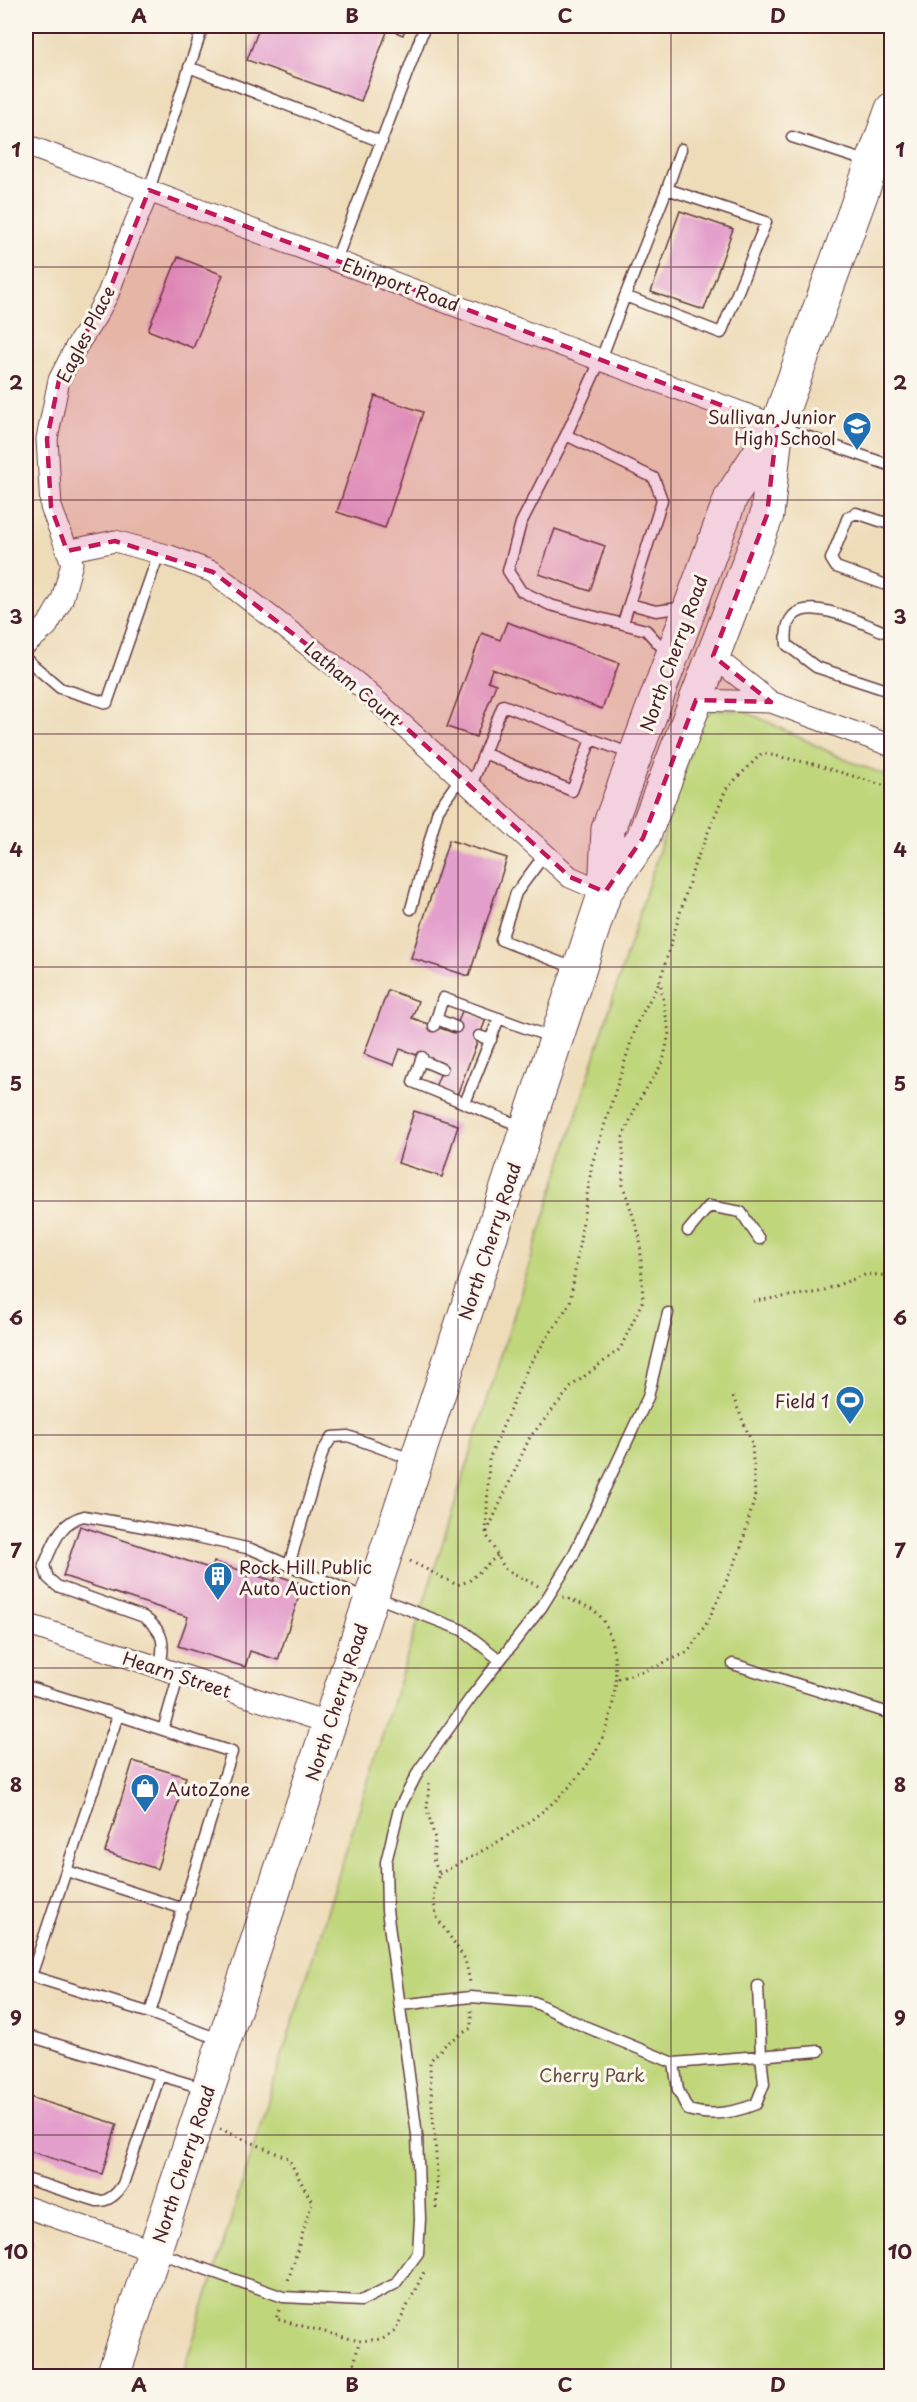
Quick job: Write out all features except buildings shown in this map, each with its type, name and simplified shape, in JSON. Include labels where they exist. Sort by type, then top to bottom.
[{"type":"main road","name":"North Cherry Road","points":[[605,892],[643,838],[767,515],[777,426],[891,109]]},
{"type":"main road","name":"North Cherry Road","points":[[113,2376],[605,892],[608,829],[730,497],[777,426]]},
{"type":"street","name":"Ebinport Road","points":[[26,145],[777,426]]},
{"type":"street","name":"Eagles Place","points":[[26,644],[46,626],[62,600],[72,563],[51,507],[47,439],[59,380],[108,294],[149,190]]},
{"type":"street","name":"Latham Court","points":[[67,551],[115,541],[159,553],[213,572],[358,684],[570,877],[605,892]]},
{"type":"street","points":[[713,656],[771,702],[891,746]]},
{"type":"street","points":[[696,700],[771,702]]},
{"type":"street","name":"Hearn Street","points":[[26,1624],[329,1723]]},
{"type":"street","points":[[26,2207],[154,2251]]},
{"type":"lane","points":[[149,190],[203,26]]},
{"type":"lane","points":[[336,260],[425,26]]},
{"type":"lane","points":[[189,67],[382,142]]},
{"type":"lane","points":[[792,137],[872,163]]},
{"type":"lane","points":[[671,658],[646,630],[623,622],[550,605],[521,591],[508,571],[521,523],[566,435],[601,359],[681,149]]},
{"type":"lane","points":[[625,296],[721,333],[766,222],[667,189]]},
{"type":"lane","points":[[777,426],[891,466]]},
{"type":"lane","points":[[566,435],[654,478],[662,500],[623,622]]},
{"type":"lane","points":[[891,525],[856,513],[848,518],[831,559],[836,567],[891,587]]},
{"type":"lane","points":[[26,659],[60,688],[107,703],[159,553]]},
{"type":"lane","points":[[630,604],[657,610],[690,607]]},
{"type":"lane","points":[[891,635],[820,608],[802,609],[791,618],[786,632],[787,645],[816,667],[891,692]]},
{"type":"lane","points":[[411,909],[438,810],[466,781],[484,753],[503,705],[635,756]]},
{"type":"lane","points":[[484,753],[572,791],[591,739]]},
{"type":"lane","points":[[545,854],[516,893],[501,940],[579,970]]},
{"type":"lane","points":[[456,1027],[436,1022],[443,998],[556,1039]]},
{"type":"lane","points":[[465,1103],[469,1079],[477,1058],[490,1040],[499,1018]]},
{"type":"lane","points":[[479,1036],[490,1040]]},
{"type":"lane","points":[[442,1069],[421,1059],[413,1082],[526,1128]]},
{"type":"lane","points":[[687,1231],[709,1206],[741,1212],[759,1239]]},
{"type":"lane","points":[[154,2251],[283,2297],[361,2301],[395,2284],[418,2253],[420,2219],[417,2136],[387,1910],[386,1862],[399,1809],[419,1770],[433,1749],[551,1592],[572,1558],[648,1396],[668,1314]]},
{"type":"lane","points":[[289,1566],[323,1450],[332,1437],[348,1436],[416,1461]]},
{"type":"lane","points":[[163,1730],[170,1671],[164,1642],[155,1625],[144,1617],[57,1586],[48,1578],[44,1565],[61,1529],[72,1519],[84,1516],[251,1549],[371,1598],[462,1630],[500,1660]]},
{"type":"lane","points":[[733,1664],[891,1714]]},
{"type":"lane","points":[[26,1686],[231,1752],[150,2013]]},
{"type":"lane","points":[[118,1715],[67,1871],[28,1975],[150,2013],[223,2041]]},
{"type":"lane","points":[[67,1871],[184,1909]]},
{"type":"lane","points":[[674,2063],[678,2090],[688,2110],[705,2115],[739,2111],[756,2104],[764,2084],[760,2056],[758,1986]]},
{"type":"lane","points":[[400,2005],[471,1997],[534,2002],[579,2024],[674,2063],[819,2051]]},
{"type":"lane","points":[[26,2045],[32,2037],[160,2075],[202,2104]]},
{"type":"lane","points":[[26,2179],[97,2201],[113,2196],[123,2184],[160,2075]]},
{"type":"path","points":[[435,2211],[436,2150],[430,2092],[430,2061],[446,2044],[471,2028],[471,1997],[465,1959],[436,1916],[433,1891],[440,1874],[499,1843],[545,1810],[579,1778],[607,1728],[617,1679],[611,1636],[595,1610],[551,1592],[506,1569],[486,1534],[489,1459],[530,1365],[570,1303],[592,1164],[637,1023],[660,981],[694,866],[726,789],[762,753],[813,764],[891,788]]},
{"type":"path","points":[[486,1534],[530,1437],[573,1385],[620,1349],[643,1300],[640,1238],[623,1185],[623,1137],[638,1102],[663,1062],[669,1033],[660,981]]},
{"type":"path","points":[[753,1301],[819,1292],[867,1274],[891,1276]]},
{"type":"path","points":[[617,1679],[655,1667],[688,1652],[708,1621],[740,1551],[755,1497],[752,1443],[733,1396]]},
{"type":"path","points":[[386,1551],[457,1585],[469,1581],[498,1555]]},
{"type":"path","points":[[433,1749],[427,1809],[435,1839],[433,1859],[440,1874]]},
{"type":"path","points":[[202,2104],[288,2158],[312,2202],[276,2319],[359,2341],[383,2339],[395,2331],[414,2297],[427,2265]]},
{"type":"path","points":[[352,2376],[359,2341]]},
{"type":"highlighted area","points":[[149,190],[777,426],[767,515],[713,656],[771,702],[696,700],[643,838],[605,892],[570,877],[358,684],[213,572],[115,541],[67,551],[51,507],[47,439],[59,380],[108,294]]},
{"type":"green space","name":"Cherry Park","points":[[713,710],[745,711],[844,759],[891,777],[891,2376],[182,2376],[697,729],[702,719]]},
{"type":"place","name":"Sullivan Junior High School","points":[[857,452]]},
{"type":"place","name":"Field 1","points":[[850,1426]]},
{"type":"place","name":"Rock Hill Public Auto Auction","points":[[218,1602]]},
{"type":"place","name":"AutoZone","points":[[145,1814]]}]
